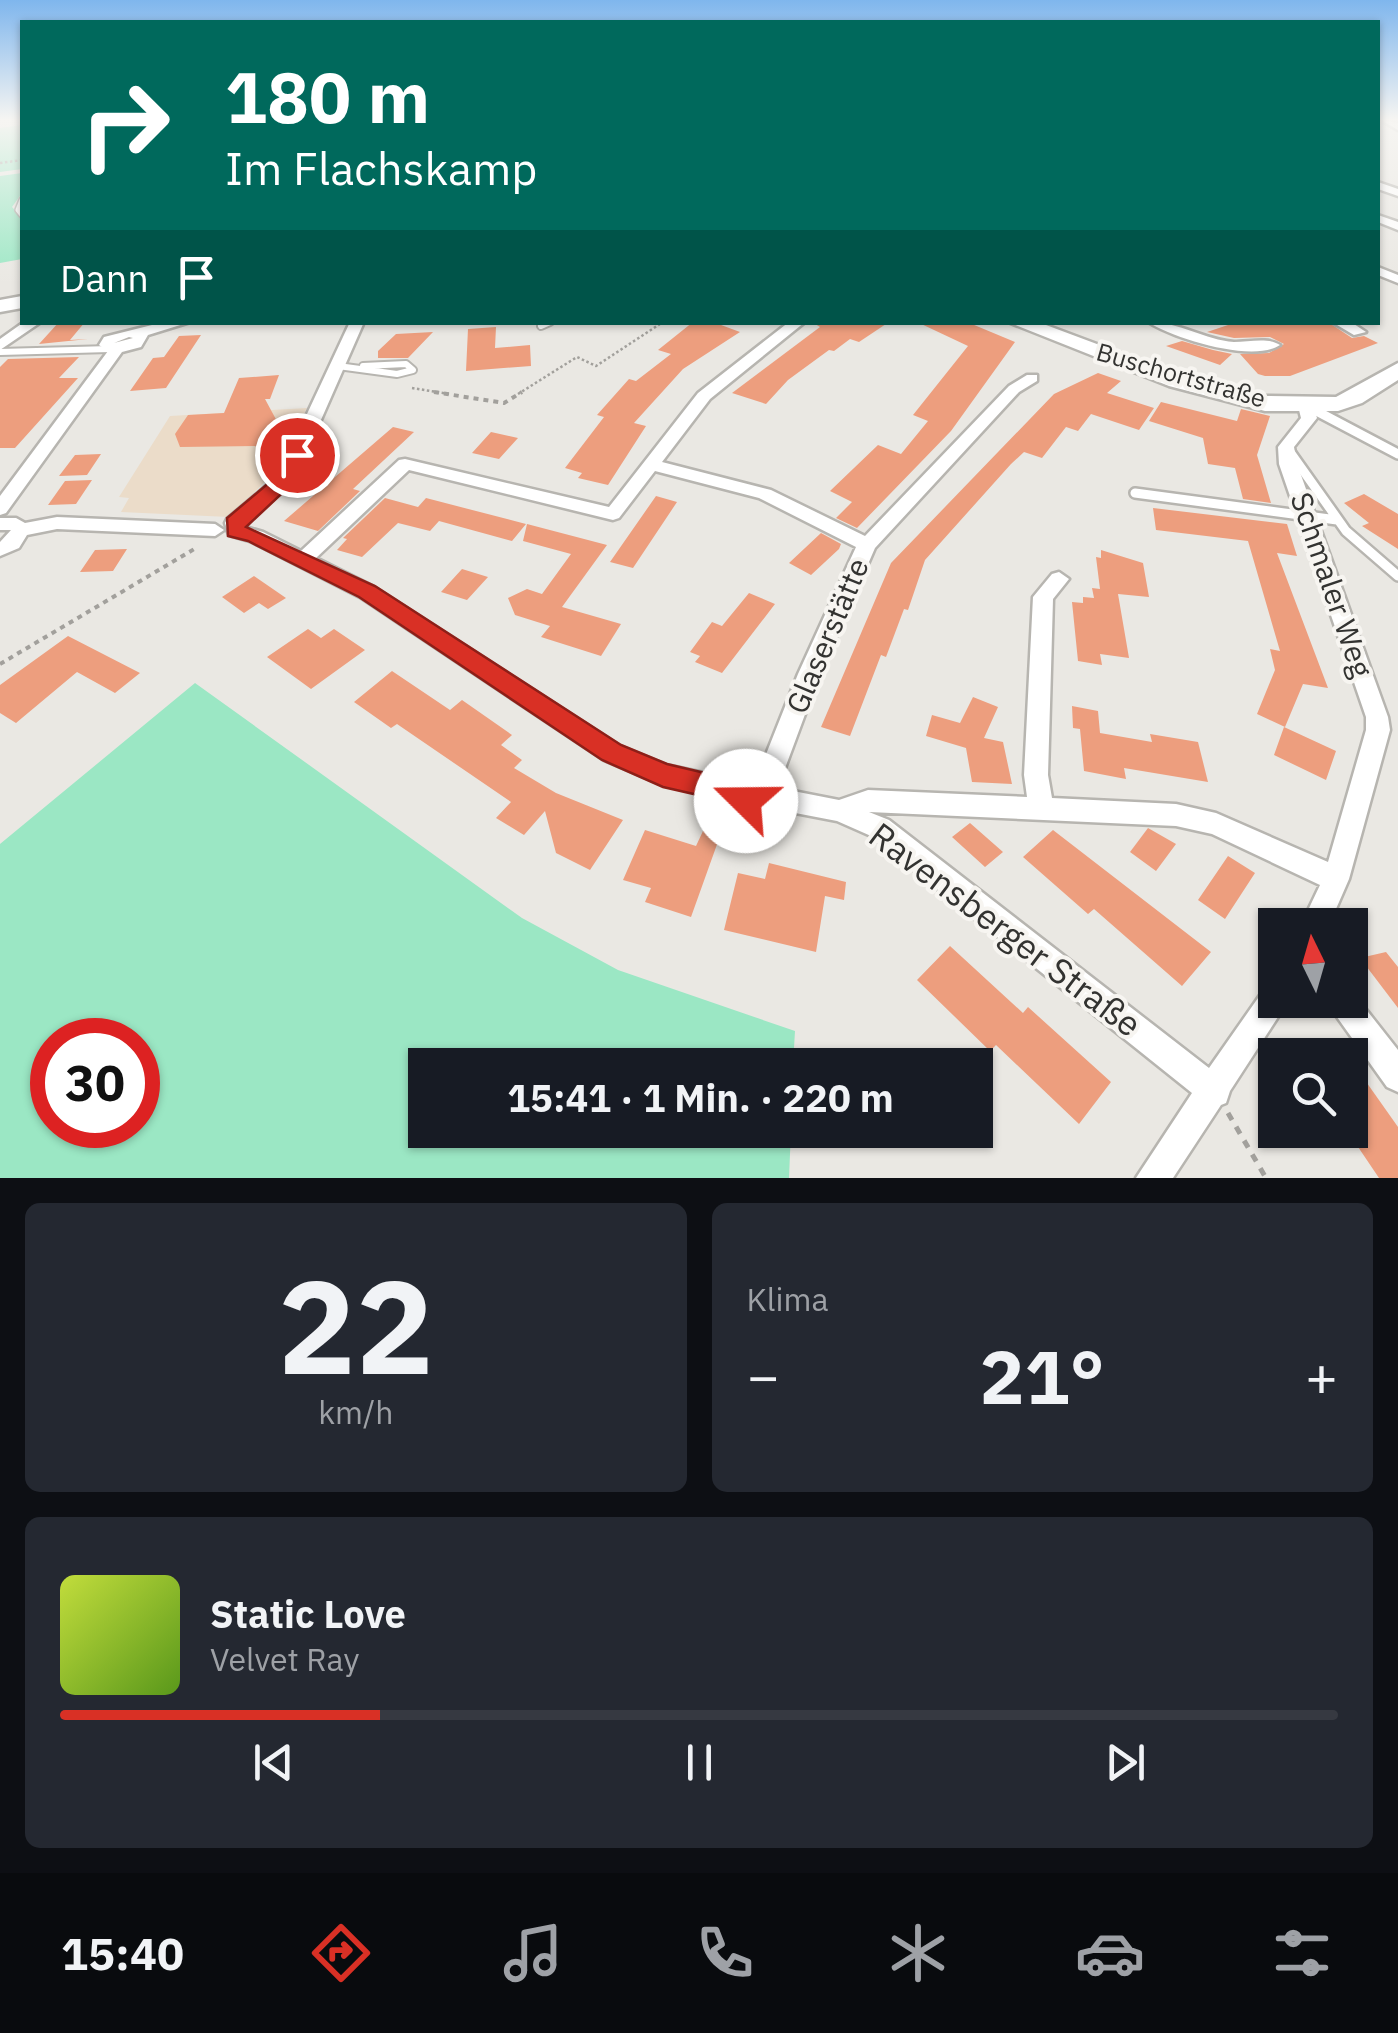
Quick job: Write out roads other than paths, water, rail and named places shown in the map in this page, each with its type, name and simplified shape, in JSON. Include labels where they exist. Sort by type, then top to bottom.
[{"type":"main road","name":"Buschortstraße","points":[[1026,325],[1187,382],[1246,398],[1306,406],[1357,397],[1398,370]]},
{"type":"street","points":[[0,349],[30,325]]},
{"type":"street","points":[[0,509],[114,349],[142,340],[138,333],[171,325]]},
{"type":"street","points":[[226,530],[286,479],[356,325]]},
{"type":"street","points":[[303,560],[406,464],[613,514],[704,396],[794,325]]},
{"type":"street","points":[[1164,325],[1228,346],[1273,345]]},
{"type":"street","points":[[1345,325],[1359,332]]},
{"type":"street","name":"Glaserstätte","points":[[764,792],[809,674],[867,545],[1014,390],[1032,378]]},
{"type":"street","points":[[1286,447],[1309,418],[1306,406]]},
{"type":"street","name":"Schmaler Weg","points":[[1286,447],[1378,730],[1336,879],[1323,908]]},
{"type":"street","name":"Glaserstätte","points":[[650,464],[764,494],[867,545]]},
{"type":"street","name":"Ravensberger Straße","points":[[0,524],[16,524],[21,530],[56,522],[226,530],[303,560],[367,592],[612,752],[663,775],[764,792],[839,812],[880,828],[1215,1092]]},
{"type":"street","points":[[0,550],[12,544],[21,530]]},
{"type":"street","points":[[1041,809],[1036,775],[1043,597],[1059,579]]},
{"type":"street","points":[[839,812],[868,801],[1176,815],[1202,821],[1336,879]]},
{"type":"street","points":[[1153,1178],[1262,1018]]},
{"type":"street","points":[[1355,1018],[1398,1076]]},
{"type":"lane","points":[[0,349],[114,349]]},
{"type":"lane","points":[[338,366],[406,364],[413,370],[396,374],[363,366]]},
{"type":"lane","points":[[1306,406],[1398,454]]},
{"type":"lane","points":[[1286,447],[1317,484],[1337,520],[1364,550],[1398,576]]},
{"type":"lane","points":[[1134,493],[1337,520]]}]
